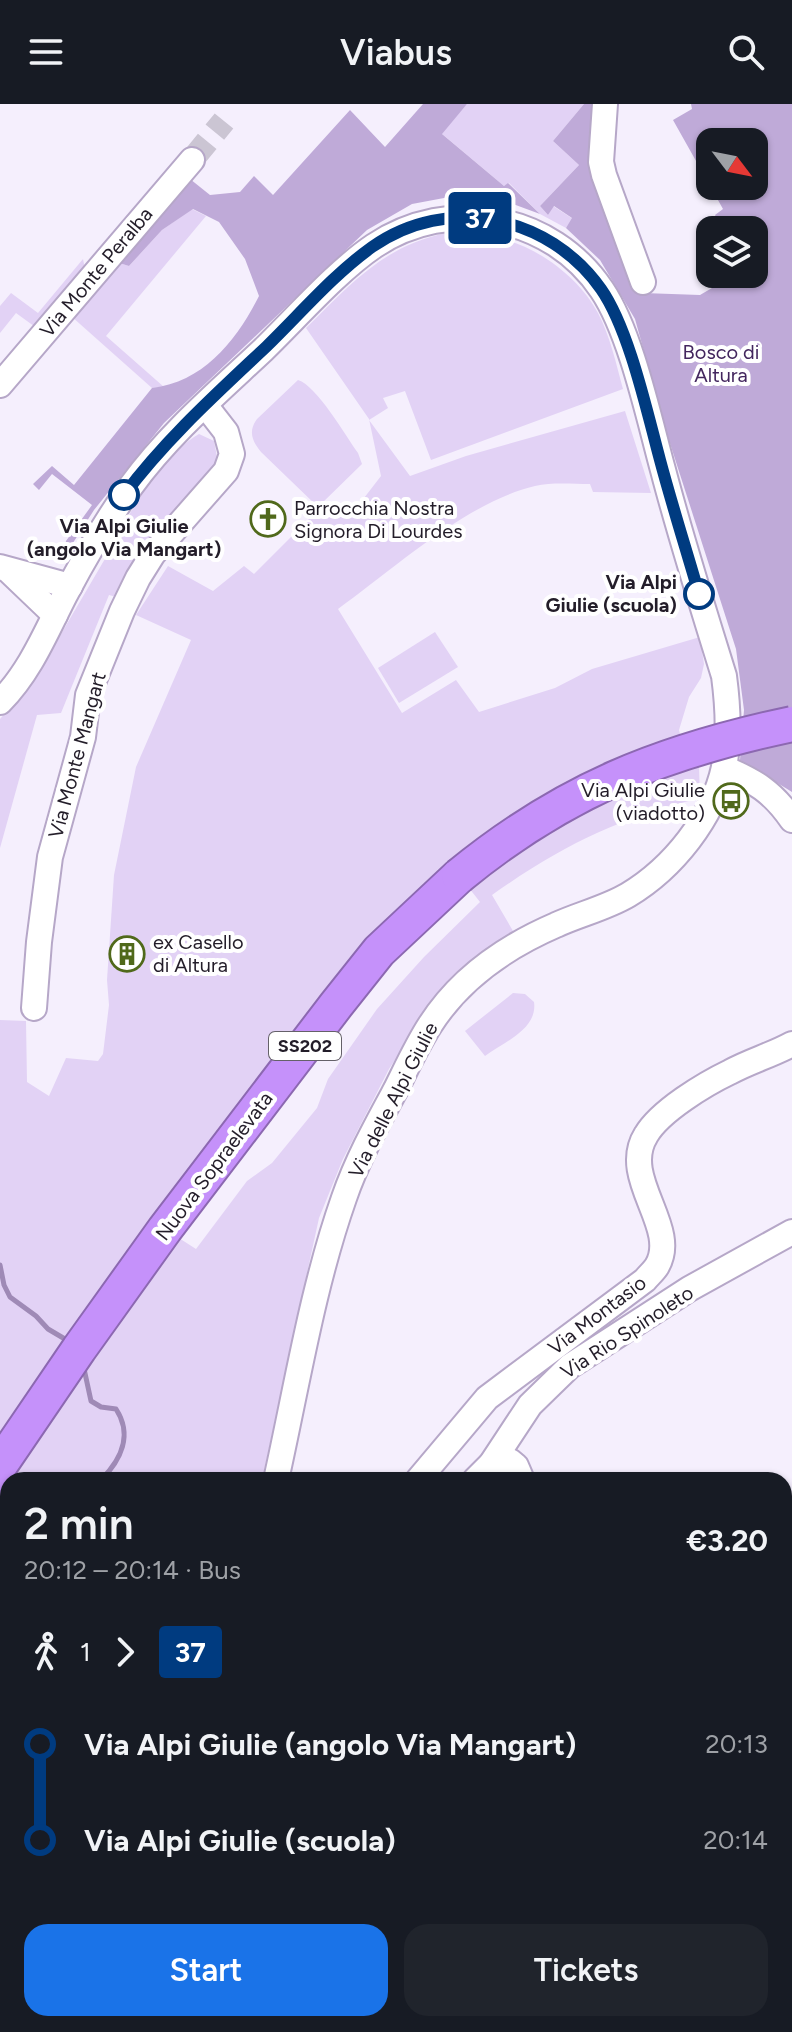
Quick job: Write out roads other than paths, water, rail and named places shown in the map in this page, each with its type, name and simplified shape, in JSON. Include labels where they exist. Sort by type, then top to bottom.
[{"type":"highway","name":"Nuova Sopraelevata","points":[[13,1472],[79,1349],[374,989],[438,920],[466,884],[528,824],[588,790],[692,748],[792,724]]},
{"type":"highway","name":"Nuova Sopraelevata","points":[[466,884],[616,801],[680,775],[792,746]]},
{"type":"street","points":[[605,104],[601,162],[643,282]]},
{"type":"street","name":"Via Monte Peralba","points":[[0,385],[192,160]]},
{"type":"street","name":"Via delle Alpi Giulie","points":[[0,702],[23,676],[100,531],[164,445],[371,248],[417,224],[440,219],[484,218],[521,227],[559,246],[581,264],[602,290],[621,329],[638,382],[724,676],[728,708],[724,768],[695,830],[658,874],[608,905],[558,924],[501,954],[475,973],[448,1000],[429,1026],[363,1153],[344,1197],[315,1295],[278,1472]]},
{"type":"street","name":"Via Monte Mangart","points":[[34,1008],[50,857],[83,737],[88,695],[138,578],[153,554],[226,471],[232,454],[226,432],[205,405]]},
{"type":"street","points":[[3,568],[70,586]]},
{"type":"street","points":[[3,568],[55,615]]},
{"type":"street","points":[[724,768],[759,785],[778,799],[792,820]]},
{"type":"street","name":"Via Montasio","points":[[425,1472],[487,1398],[624,1297],[645,1280],[658,1264],[663,1244],[643,1186],[640,1167],[640,1147],[646,1134],[659,1119],[728,1072],[792,1044]]},
{"type":"street","name":"Via Rio Spinoleto","points":[[483,1472],[530,1405],[570,1366],[689,1289],[792,1232]]},
{"type":"street","points":[[483,1472],[510,1461],[519,1472]]},
{"type":"waterway","points":[[0,1265],[10,1297],[48,1329],[70,1342]]},
{"type":"waterway","points":[[83,1364],[91,1401],[101,1407],[116,1409],[124,1428],[119,1456],[108,1472]]},
{"type":"tunnel","points":[[192,160],[224,121]]},
{"type":"place","name":"Via Alpi Giulie (angolo Via Mangart)","points":[[124,495]]},
{"type":"place","name":"Parrocchia Nostra Signora Di Lourdes","points":[[268,519]]},
{"type":"place","name":"Via Alpi Giulie (scuola)","points":[[699,594]]},
{"type":"place","name":"Via Alpi Giulie (viadotto)","points":[[731,801]]},
{"type":"place","name":"ex Casello di Altura","points":[[127,954]]},
{"type":"park label","name":"Bosco di Altura","points":[[721,364]]}]
